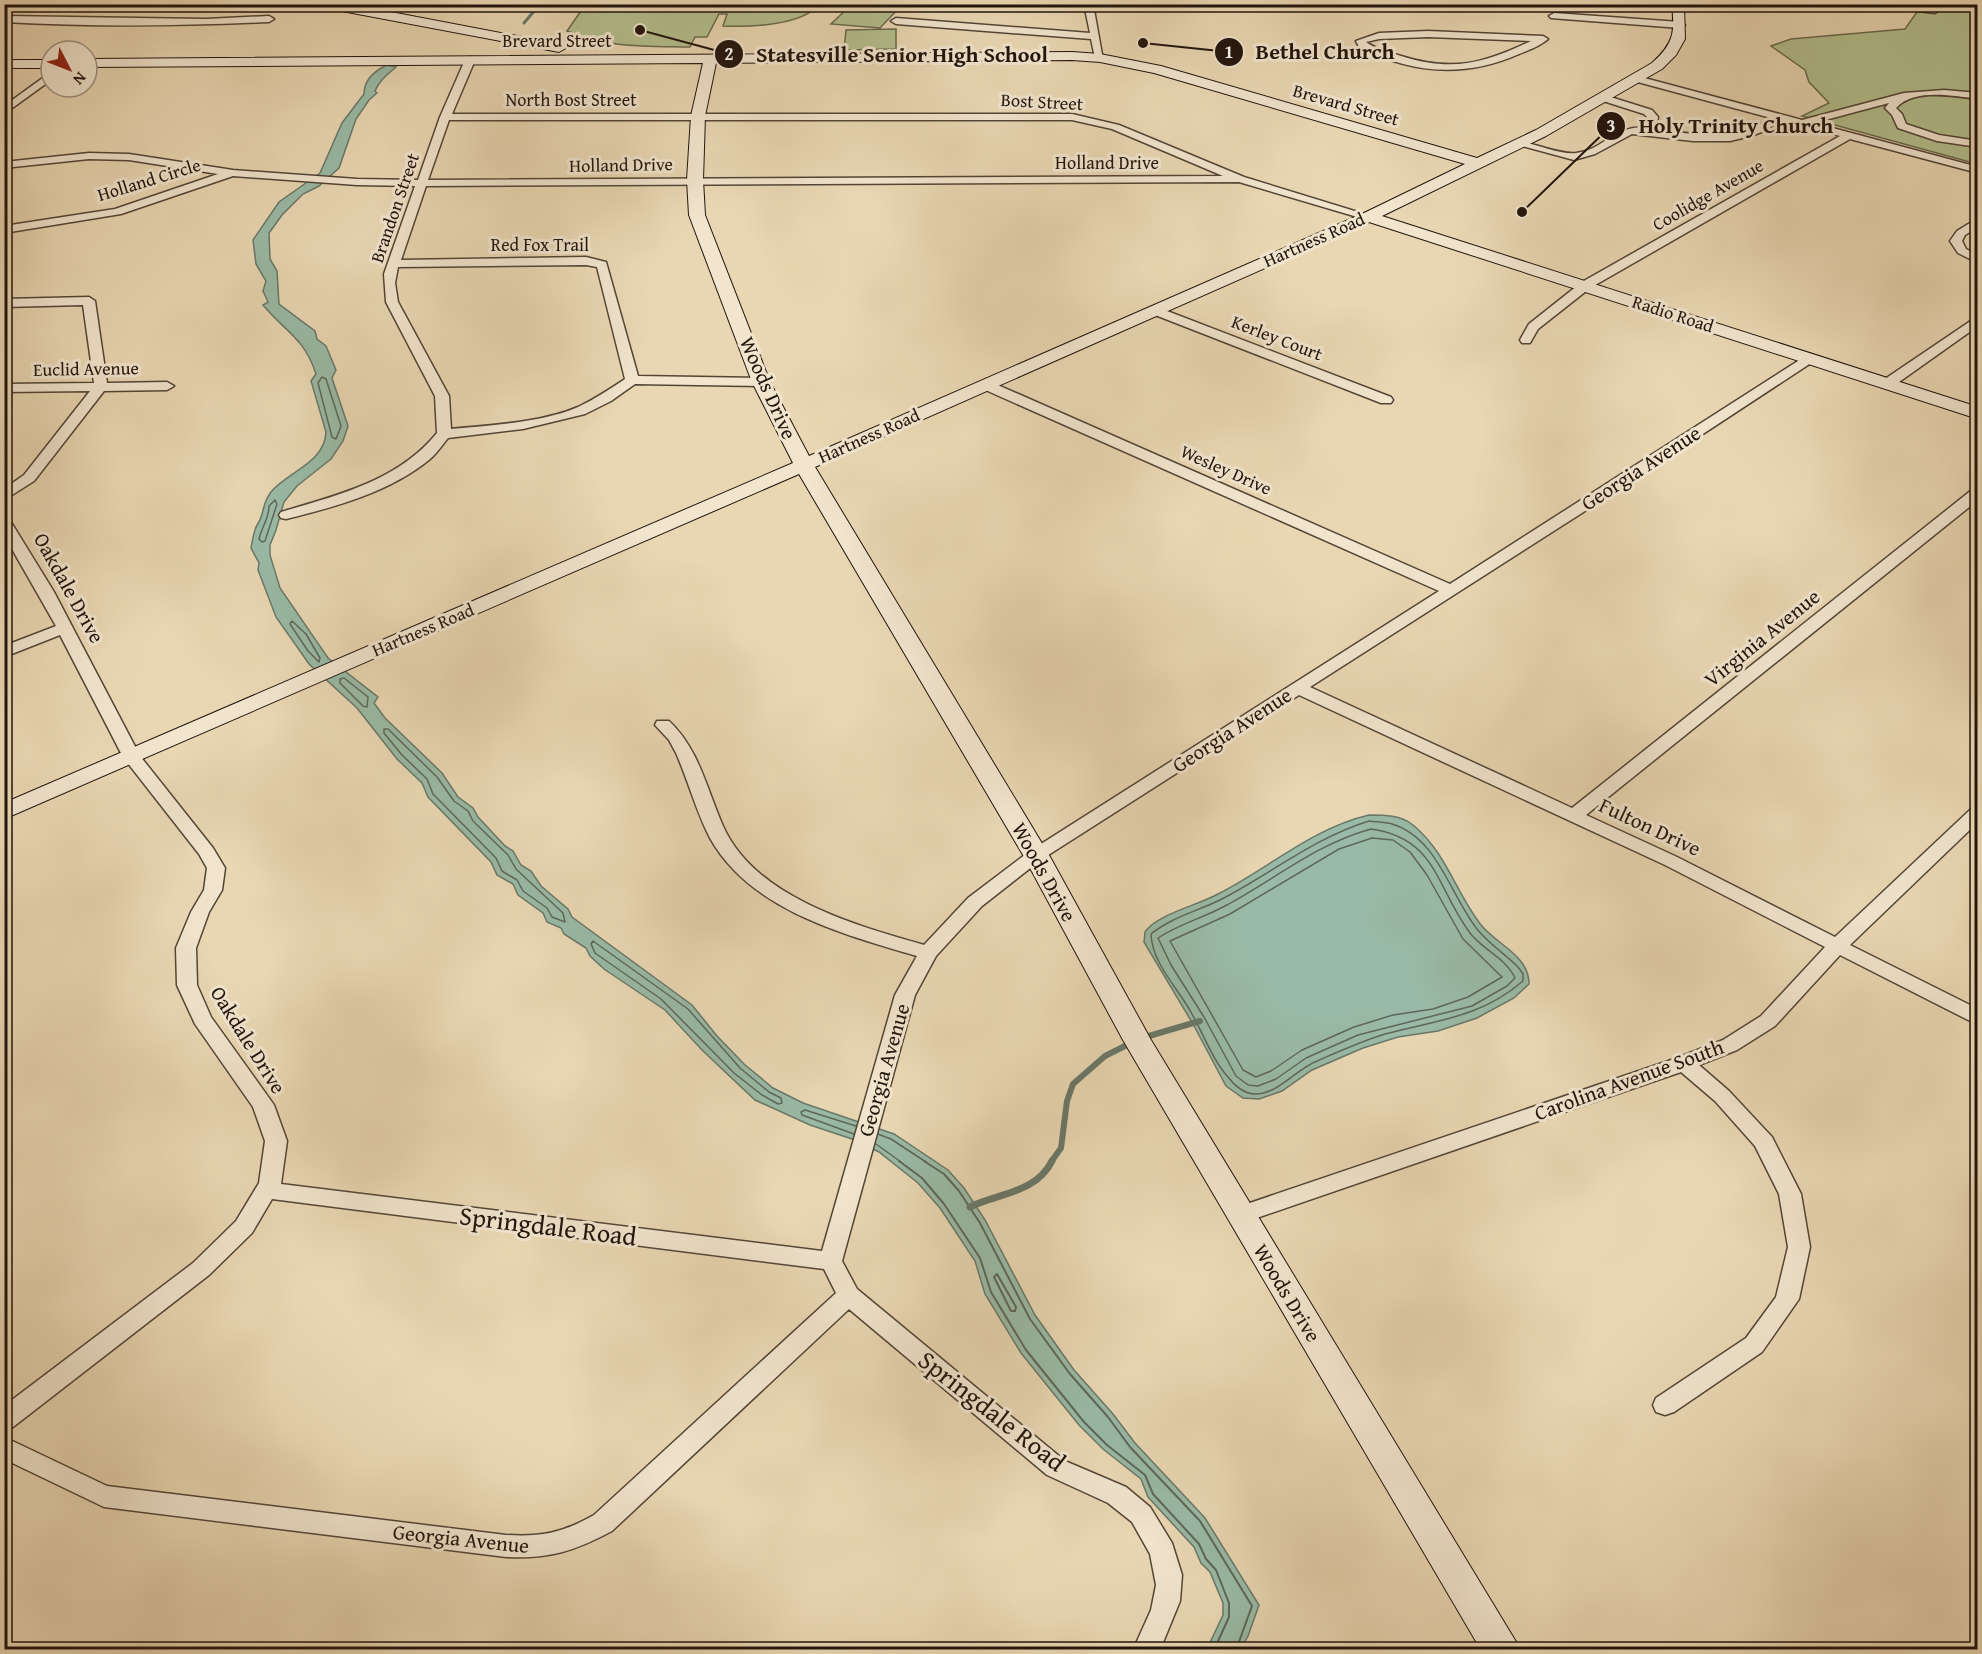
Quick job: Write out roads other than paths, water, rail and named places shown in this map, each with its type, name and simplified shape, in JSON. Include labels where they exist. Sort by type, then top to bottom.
[{"type":"street","points":[[326,4],[587,53],[602,59]]},
{"type":"street","points":[[1088,4],[1100,58]]},
{"type":"street","points":[[1548,34],[1428,34],[1379,36],[1361,41],[1362,45],[1370,49],[1430,66],[1461,69],[1493,60],[1548,34],[1555,4]]},
{"type":"street","name":"Hartness Road","points":[[4,812],[804,465],[1368,217],[1481,164],[1604,98],[1658,66],[1672,53],[1680,39],[1678,4]]},
{"type":"street","points":[[1857,4],[1935,10]]},
{"type":"street","points":[[1554,16],[1680,25]]},
{"type":"street","points":[[4,19],[206,22],[269,19]]},
{"type":"street","points":[[896,21],[1094,36]]},
{"type":"street","name":"Brevard Street","points":[[99,63],[1072,56],[1100,58],[1181,75],[1481,164]]},
{"type":"street","name":"Brandon Street","points":[[444,434],[442,396],[392,302],[389,283],[445,117],[470,60]]},
{"type":"street","name":"Woods Drive","points":[[710,60],[698,117],[694,180],[697,215],[761,382],[804,465],[1036,855],[1137,1040],[1502,1650]]},
{"type":"street","points":[[4,64],[39,64]]},
{"type":"street","points":[[1637,79],[1977,170]]},
{"type":"street","points":[[4,111],[39,84]]},
{"type":"street","points":[[1801,123],[1907,96],[1947,93],[1977,96]]},
{"type":"street","points":[[1907,96],[1894,102],[1890,108],[1897,114],[1902,126],[1937,138],[1977,144]]},
{"type":"street","points":[[1604,98],[1648,112],[1653,117],[1651,131]]},
{"type":"street","points":[[1863,106],[1897,114]]},
{"type":"street","name":"North Bost Street","points":[[445,117],[698,117]]},
{"type":"street","name":"Bost Street","points":[[698,117],[1072,117],[1114,127],[1240,179],[1368,217]]},
{"type":"street","points":[[1520,144],[1563,156],[1579,157],[1628,131],[1651,131],[1718,139],[1762,131],[1779,117]]},
{"type":"street","name":"Coolidge Avenue","points":[[1526,340],[1533,327],[1586,285],[1848,136]]},
{"type":"street","name":"Holland Drive","points":[[4,165],[110,156],[153,159],[233,172],[330,180],[423,183],[1240,179]]},
{"type":"street","name":"Holland Circle","points":[[4,230],[117,212],[233,172]]},
{"type":"street","name":"Radio Road","points":[[1368,217],[1586,285],[1977,413]]},
{"type":"street","points":[[1977,221],[1961,233],[1956,241],[1962,251],[1977,260]]},
{"type":"street","name":"Red Fox Trail","points":[[394,264],[586,261],[602,265],[632,381]]},
{"type":"street","points":[[4,303],[89,301],[101,386],[29,478],[4,496]]},
{"type":"street","name":"Kerley Court","points":[[1154,310],[1386,400]]},
{"type":"street","points":[[1887,384],[1977,320]]},
{"type":"street","name":"Georgia Avenue","points":[[831,1261],[905,995],[928,953],[975,903],[1036,855],[1809,358]]},
{"type":"street","points":[[286,514],[357,492],[396,475],[426,455],[444,434],[523,425],[580,411],[632,381],[761,382]]},
{"type":"street","name":"Wesley Drive","points":[[986,385],[1450,590]]},
{"type":"street","name":"Euclid Avenue","points":[[4,388],[167,386]]},
{"type":"street","name":"Virginia Avenue","points":[[1574,816],[1977,492]]},
{"type":"street","name":"Oakdale Drive","points":[[4,522],[47,593],[132,757],[207,852],[216,868],[213,890],[200,912],[186,948],[187,985],[202,1019],[263,1105],[276,1141],[270,1183],[244,1227],[201,1269],[4,1420]]},
{"type":"street","points":[[4,652],[64,628]]},
{"type":"street","name":"Fulton Drive","points":[[1298,688],[1671,861],[1977,1018]]},
{"type":"street","points":[[663,725],[678,740],[720,840],[733,858],[763,885],[802,908],[862,933],[928,953]]},
{"type":"street","name":"Carolina Avenue South","points":[[1240,1215],[1684,1064],[1730,1045],[1768,1021],[1837,946],[1977,812]]},
{"type":"street","points":[[1665,1405],[1754,1345],[1787,1299],[1799,1247],[1790,1194],[1764,1142],[1722,1096],[1684,1064]]},
{"type":"street","name":"Springdale Road","points":[[266,1190],[831,1261]]},
{"type":"street","points":[[831,1261],[849,1295]]},
{"type":"street","name":"Georgia Avenue","points":[[4,1447],[104,1496],[494,1545],[539,1548],[573,1540],[603,1523],[849,1295]]},
{"type":"street","name":"Springdale Road","points":[[849,1295],[1056,1468],[1094,1483],[1134,1507],[1161,1543],[1169,1585],[1158,1628],[1146,1650]]},
{"type":"water","points":[[387,65],[396,67],[379,84],[375,91],[377,93],[369,100],[356,119],[339,168],[319,186],[303,194],[282,215],[269,233],[270,259],[277,271],[279,304],[315,331],[317,339],[326,346],[336,370],[332,378],[348,426],[343,441],[331,459],[297,486],[284,502],[270,545],[270,555],[280,588],[328,658],[378,697],[374,703],[385,718],[442,773],[458,797],[473,808],[478,817],[505,846],[513,851],[521,865],[531,871],[541,886],[568,909],[572,917],[692,1005],[744,1064],[773,1088],[803,1103],[894,1134],[948,1170],[964,1188],[985,1220],[1035,1315],[1074,1370],[1135,1443],[1205,1518],[1259,1605],[1241,1649],[1207,1649],[1223,1615],[1223,1603],[1210,1572],[1201,1563],[1194,1547],[1148,1497],[1141,1479],[1103,1449],[1079,1425],[1021,1353],[985,1294],[975,1261],[940,1208],[918,1183],[879,1152],[755,1100],[702,1050],[665,1010],[604,969],[590,956],[586,948],[564,934],[561,928],[547,922],[543,913],[518,895],[513,884],[497,875],[491,862],[428,797],[422,783],[397,759],[357,708],[309,664],[276,617],[258,570],[259,563],[251,548],[254,534],[265,502],[271,492],[319,452],[326,432],[311,381],[316,374],[306,351],[263,305],[268,302],[263,291],[266,281],[256,264],[253,240],[279,202],[320,173],[342,123],[364,94],[368,80]]},
{"type":"water","points":[[1369,815],[1398,817],[1413,825],[1424,836],[1442,860],[1481,925],[1524,965],[1529,984],[1514,998],[1477,1018],[1438,1031],[1398,1037],[1363,1048],[1312,1070],[1282,1091],[1259,1099],[1243,1098],[1226,1086],[1193,1024],[1144,942],[1145,932],[1159,920],[1237,884],[1329,829]]},
{"type":"waterway","points":[[524,23],[540,4]]},
{"type":"waterway","points":[[1142,1038],[1200,1021]]},
{"type":"waterway","points":[[1051,1162],[1061,1148],[1067,1101],[1073,1084],[1105,1056],[1131,1043]]},
{"type":"waterway","points":[[970,1207],[1027,1186],[1037,1180],[1052,1161]]},
{"type":"place","name":"Statesville Senior High School","points":[[640,30]]},
{"type":"place","name":"Bethel Church","points":[[1143,43]]},
{"type":"place","name":"Holy Trinity Church","points":[[1522,212]]}]
